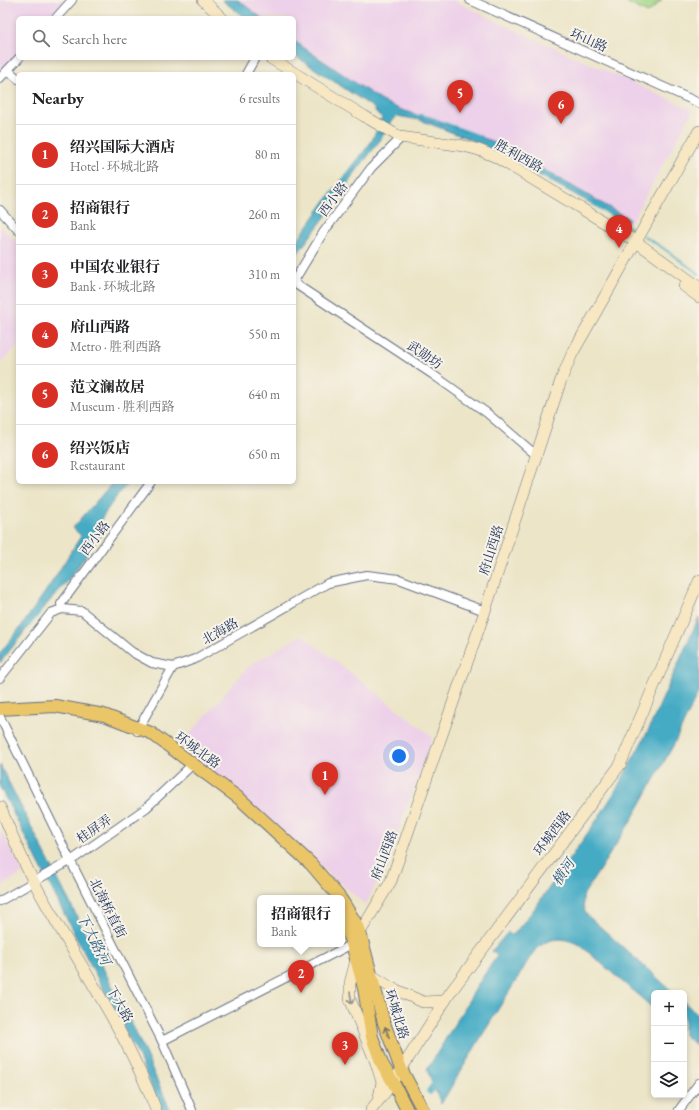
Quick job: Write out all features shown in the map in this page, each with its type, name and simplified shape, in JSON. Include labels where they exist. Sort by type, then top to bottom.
[{"type":"main road","name":"环城北路","points":[[0,709],[55,706],[104,715],[137,730]]},
{"type":"main road","name":"环城北路","points":[[0,716],[56,711],[103,718],[137,730],[151,733],[236,802],[311,872],[329,895]]},
{"type":"main road","name":"环城北路","points":[[192,766],[246,804],[311,864],[337,895]]},
{"type":"main road","name":"环城北路","points":[[345,906],[360,933],[384,1023],[401,1069],[423,1110]]},
{"type":"main road","name":"环城北路","points":[[345,926],[352,944],[364,988],[372,1037],[382,1064],[393,1082],[405,1107]]},
{"type":"street","points":[[58,16],[72,0]]},
{"type":"street","points":[[196,0],[211,16]]},
{"type":"street","points":[[203,0],[220,16]]},
{"type":"street","name":"环山路","points":[[470,0],[699,103]]},
{"type":"street","points":[[0,78],[17,60]]},
{"type":"street","points":[[247,72],[255,60]]},
{"type":"street","points":[[263,60],[282,72]]},
{"type":"street","name":"胜利西路","points":[[273,60],[292,72]]},
{"type":"street","points":[[8,70],[16,77]]},
{"type":"street","name":"胜利西路","points":[[296,75],[376,127]]},
{"type":"street","name":"胜利西路","points":[[296,80],[395,137],[464,146],[496,157],[699,287]]},
{"type":"street","name":"府山西路","points":[[352,944],[391,881],[485,611],[561,380],[572,354],[699,131]]},
{"type":"street","name":"西小路","points":[[296,279],[323,233],[395,137]]},
{"type":"street","points":[[0,210],[16,228]]},
{"type":"street","name":"胜利西路","points":[[633,245],[699,297]]},
{"type":"street","name":"武勋坊","points":[[296,283],[432,374],[487,413],[536,455]]},
{"type":"street","name":"西小路","points":[[62,609],[61,604],[150,484]]},
{"type":"street","name":"北海路","points":[[173,667],[195,659],[328,583],[367,574],[399,579],[485,611]]},
{"type":"street","name":"环城西路","points":[[374,1106],[393,1082],[445,1001],[620,765],[699,581]]},
{"type":"street","points":[[0,678],[51,613],[62,609],[82,611],[132,652],[152,663],[173,667],[137,730]]},
{"type":"street","name":"北海桥直街","points":[[0,716],[70,860],[162,1041],[192,1110]]},
{"type":"street","name":"桂屏弄","points":[[0,901],[70,860],[146,808],[192,766]]},
{"type":"street","name":"下大路","points":[[0,807],[33,881],[116,1025],[145,1080],[156,1110]]},
{"type":"street","points":[[162,1041],[352,944]]},
{"type":"street","points":[[356,960],[350,982],[350,1000],[376,1063],[382,1082],[374,1106]]},
{"type":"street","points":[[371,975],[392,988],[422,1002],[445,1001]]},
{"type":"street","points":[[679,1110],[699,1083]]},
{"type":"shaded area","points":[[0,0],[72,0],[56,16],[16,16],[16,57],[0,73]]},
{"type":"shaded area","points":[[234,0],[453,0],[504,25],[693,110],[631,223],[472,137],[362,95],[296,48],[296,16],[253,16]]},
{"type":"shaded area","points":[[0,227],[16,242],[16,347],[0,364]]},
{"type":"shaded area","points":[[302,635],[433,737],[393,845],[366,905],[180,745],[250,665]]},
{"type":"shaded area","points":[[0,830],[23,873],[0,887]]},
{"type":"green space","points":[[621,0],[662,0],[648,13]]},
{"type":"water","points":[[222,0],[238,0],[259,16],[242,16]]},
{"type":"water","points":[[296,42],[382,101],[399,109],[479,136],[506,148],[629,219],[626,224],[609,213],[482,144],[420,120],[397,116],[391,121],[378,143],[296,255],[296,242],[372,141],[382,118],[374,108],[296,56]]},
{"type":"water","points":[[111,484],[128,484],[116,497],[102,518],[96,530],[101,534],[67,582],[39,613],[0,663],[0,653],[23,624],[50,585],[81,536],[73,528]]},
{"type":"water","points":[[699,617],[699,691],[673,746],[631,821],[584,894],[583,899],[586,914],[671,990],[651,990],[651,1006],[580,945],[562,939],[552,940],[539,947],[530,958],[441,1104],[427,1070],[482,978],[497,956],[492,951],[508,932],[513,935],[532,912],[601,814],[616,790],[649,729]]},
{"type":"water","points":[[0,765],[139,1039],[170,1110],[161,1110],[139,1057],[0,787]]},
{"type":"water","points":[[687,1005],[699,1016],[699,1047],[687,1037]]},
{"type":"waterway","points":[[420,115],[480,136]]},
{"type":"waterway","points":[[507,149],[530,162]]},
{"type":"waterway","points":[[593,204],[637,232]]},
{"type":"waterway","points":[[644,236],[699,274]]},
{"type":"waterway","points":[[29,626],[41,611]]},
{"type":"waterway","name":"横河","points":[[430,1091],[439,1078]]},
{"type":"place","name":"范文澜故居","points":[[460,113]]},
{"type":"place","name":"绍兴饭店","points":[[561,124]]},
{"type":"place","name":"府山西路","points":[[619,248]]},
{"type":"place","name":"绍兴国际大酒店","points":[[325,795]]},
{"type":"place","name":"招商银行","points":[[301,993]]},
{"type":"place","name":"中国农业银行","points":[[345,1065]]},
{"type":"water label","name":"下大路河","points":[[94,939]]}]
